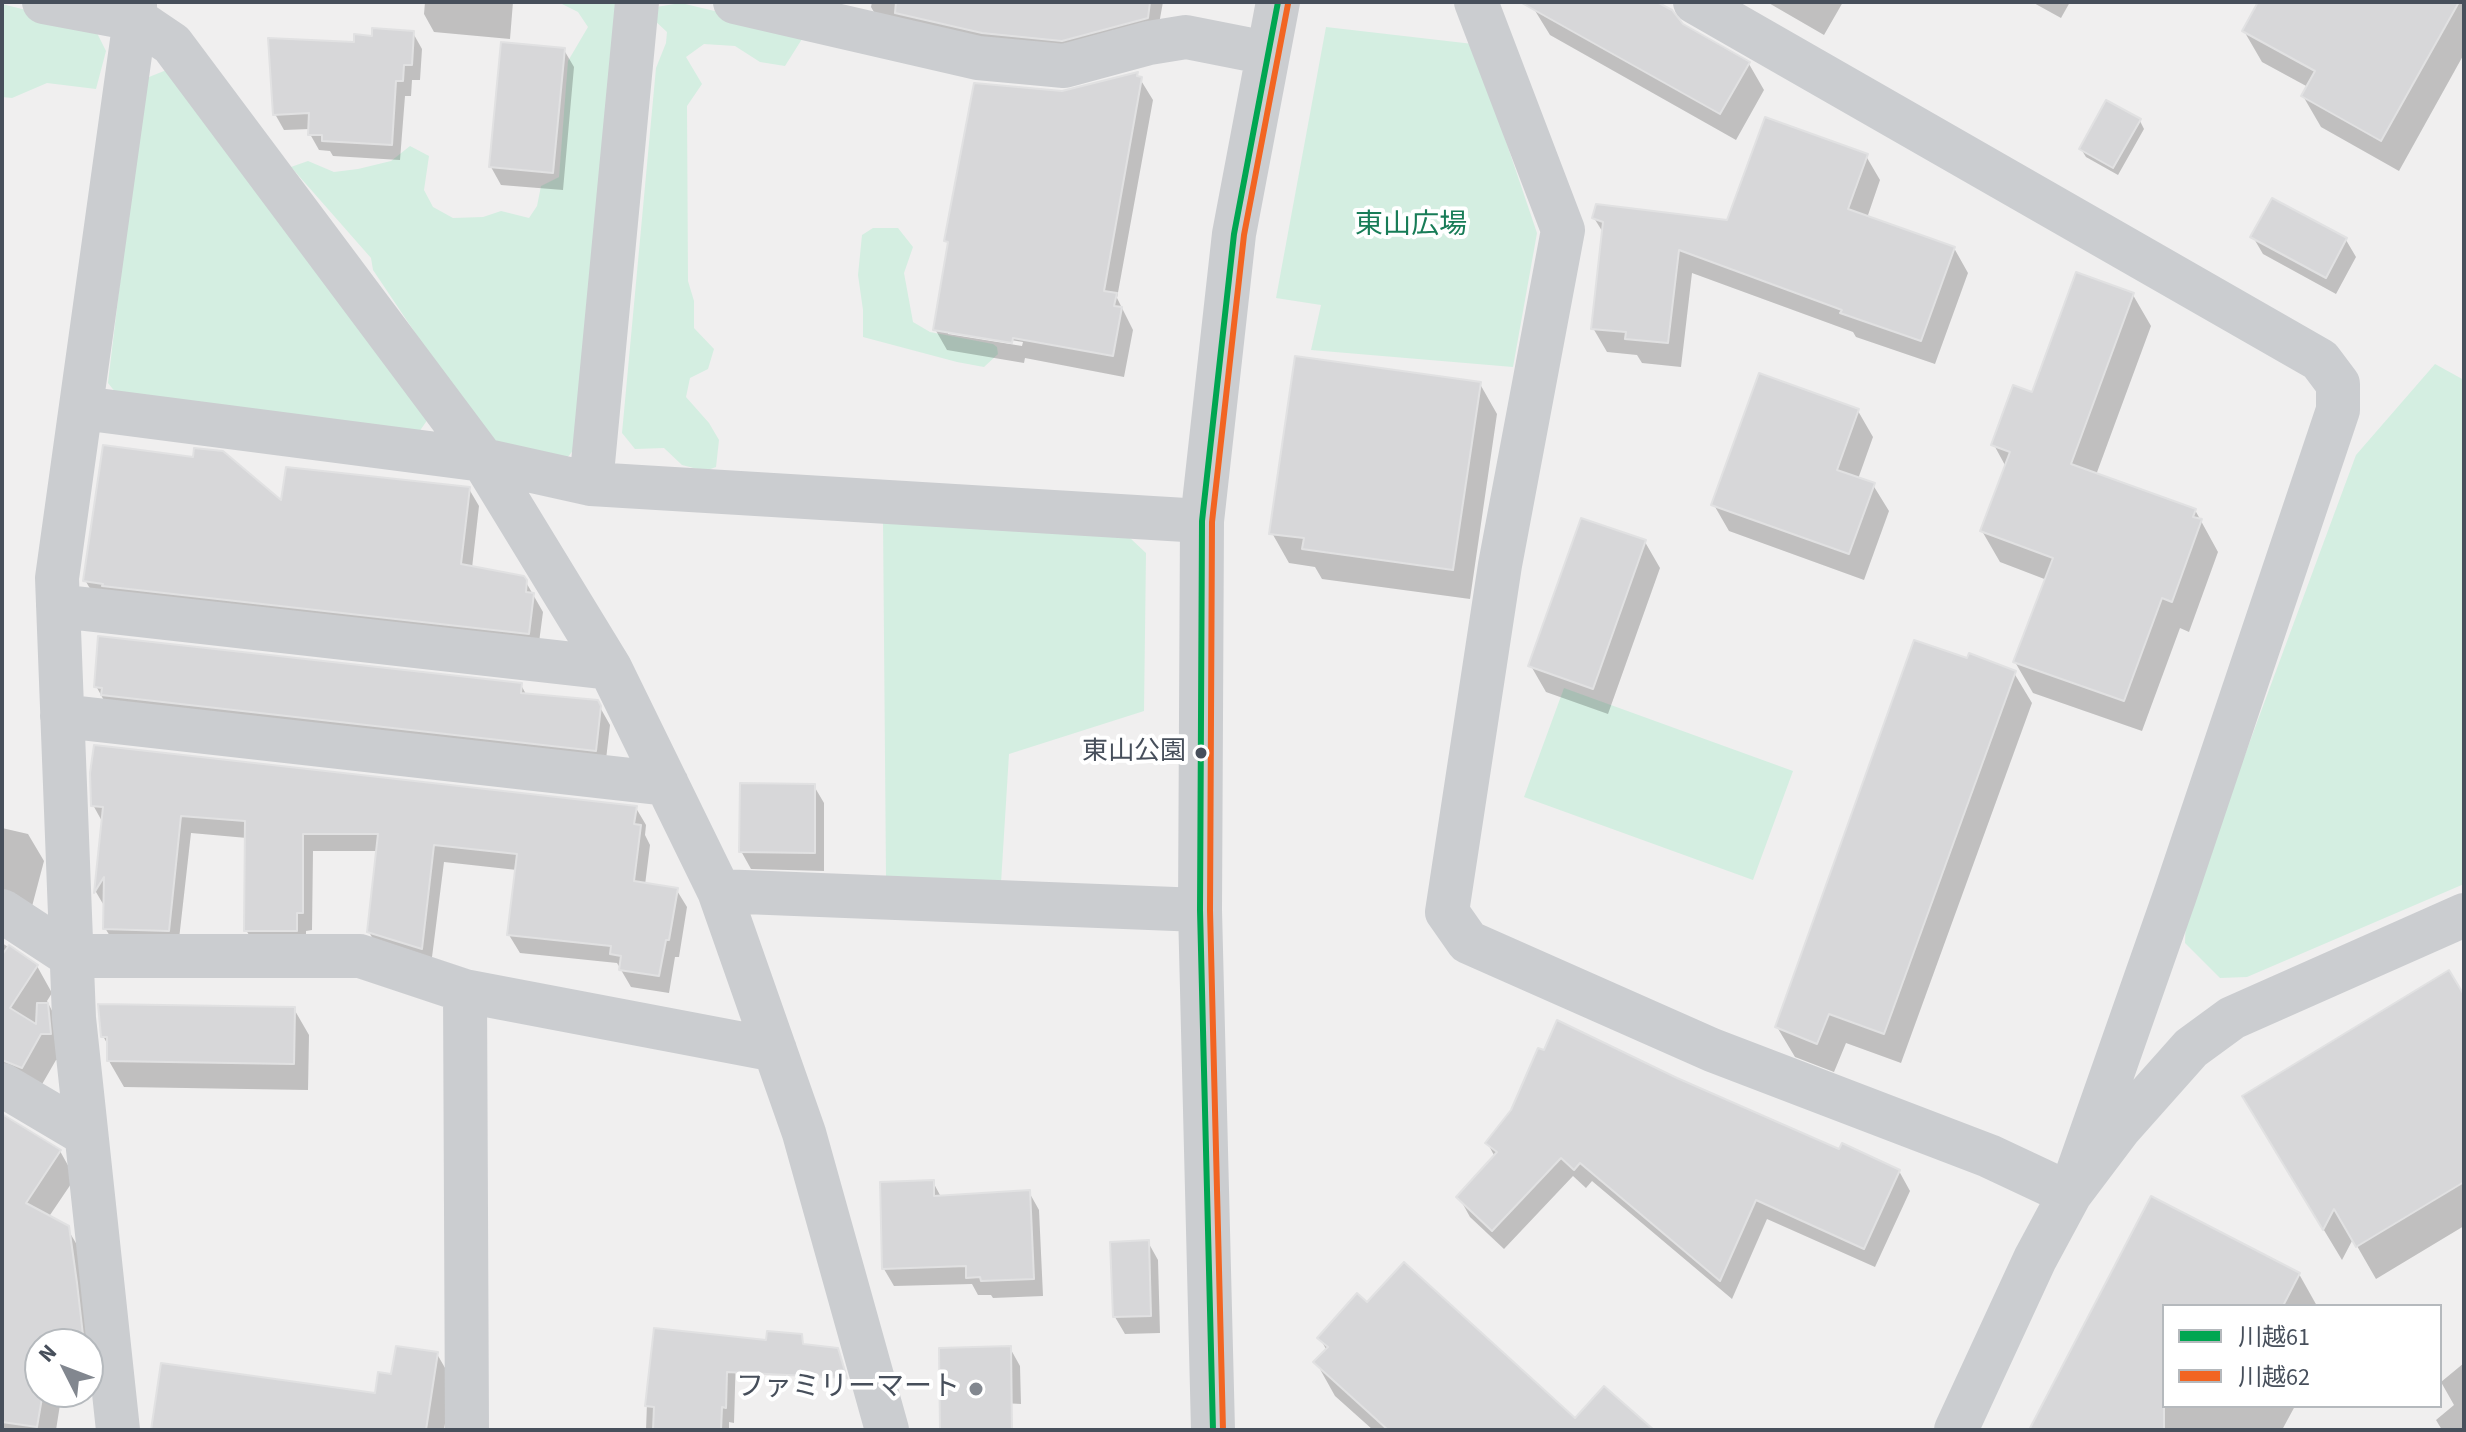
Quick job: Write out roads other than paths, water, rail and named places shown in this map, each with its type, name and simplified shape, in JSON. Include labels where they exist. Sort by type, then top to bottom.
[{"type":"street","points":[[44,2],[135,10],[172,44],[483,460],[610,668],[719,891],[804,1133],[887,1430]]},
{"type":"street","points":[[591,484],[637,2]]},
{"type":"street","points":[[735,2],[992,60],[1064,66],[1149,43],[1186,37],[1267,53]]},
{"type":"street","points":[[1213,1430],[1200,910],[1202,521],[1234,234],[1278,2]]},
{"type":"street","points":[[1476,2],[1563,230],[1500,565],[1447,912],[1468,942],[1712,1050],[1989,1156],[2070,1194]]},
{"type":"street","points":[[1695,2],[2320,360],[2338,384],[2338,410],[2170,909],[2070,1194]]},
{"type":"street","points":[[118,1430],[85,1134],[71,956],[57,578],[135,10]]},
{"type":"street","points":[[82,408],[483,460],[591,484],[1202,521]]},
{"type":"street","points":[[58,606],[610,668]]},
{"type":"street","points":[[62,716],[667,784]]},
{"type":"street","points":[[719,891],[1200,910]]},
{"type":"street","points":[[2,911],[71,956],[360,956],[465,991],[775,1050]]},
{"type":"street","points":[[1956,1430],[2035,1259],[2070,1194],[2119,1129],[2191,1048],[2232,1018],[2464,915]]},
{"type":"street","points":[[465,991],[467,1430]]},
{"type":"street","points":[[2,1085],[85,1134]]},
{"type":"place","name":"東山公園","points":[[1201,753]]},
{"type":"place","name":"ファミリーマート","points":[[976,1389]]},
{"type":"park label","name":"東山広場","points":[[1411,227]]}]
